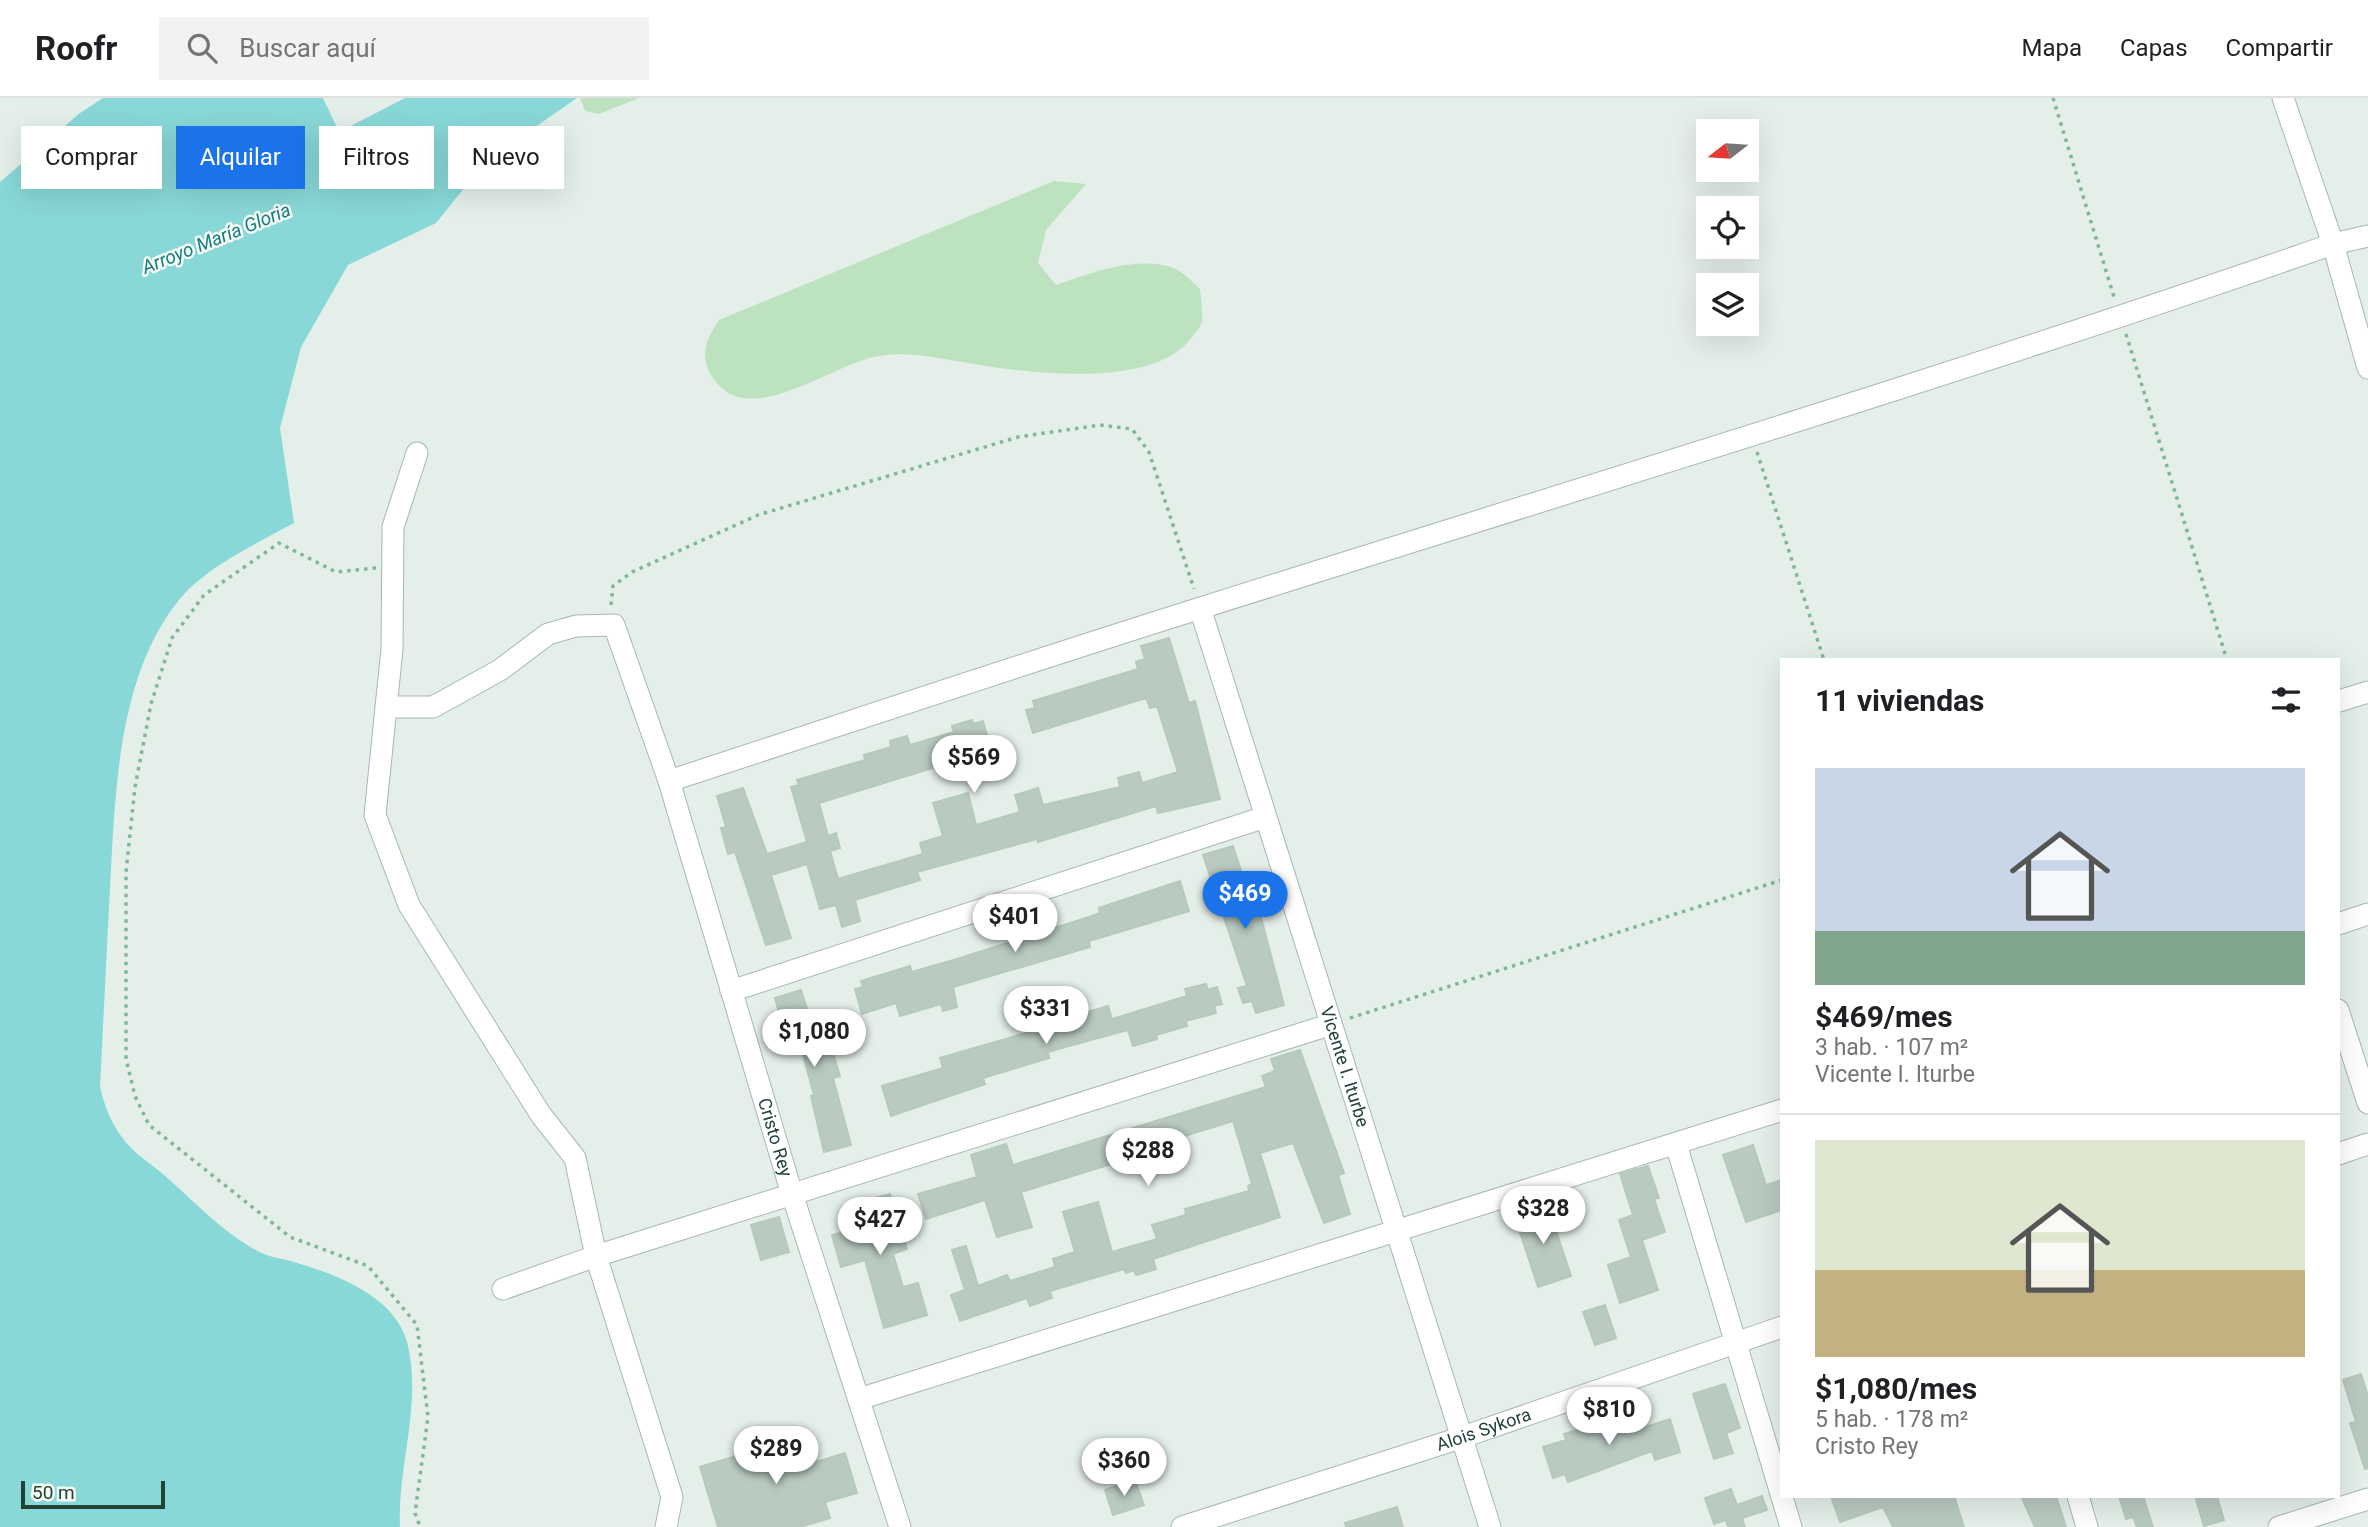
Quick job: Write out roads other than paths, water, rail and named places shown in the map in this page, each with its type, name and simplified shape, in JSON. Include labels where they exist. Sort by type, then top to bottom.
[{"type":"street","points":[[2283,98],[2333,244],[2368,368]]},
{"type":"street","points":[[669,781],[1199,608],[1752,436],[2121,317],[2333,244],[2368,236]]},
{"type":"street","points":[[417,453],[393,527],[392,649],[374,815],[409,905],[541,1115],[575,1158],[596,1256],[673,1497],[666,1527]]},
{"type":"street","name":"Vicente I. Iturbe","points":[[1199,608],[1490,1527]]},
{"type":"street","name":"Cristo Rey","points":[[386,707],[433,707],[500,670],[548,634],[576,626],[614,625],[669,781],[792,1194],[900,1527]]},
{"type":"street","points":[[2340,701],[2368,692]]},
{"type":"street","points":[[731,991],[1265,817]]},
{"type":"street","points":[[2340,923],[2368,914]]},
{"type":"street","points":[[2340,1016],[2368,1103]]},
{"type":"street","points":[[503,1289],[596,1256],[1329,1025]]},
{"type":"street","points":[[859,1399],[1780,1111]]},
{"type":"street","points":[[1676,1144],[1780,1491]]},
{"type":"street","points":[[2340,1153],[2368,1144]]},
{"type":"street","name":"Alois Sykora","points":[[1189,1526],[1780,1328]]},
{"type":"street","points":[[1782,1498],[1791,1527]]},
{"type":"street","points":[[2079,1498],[2087,1527]]},
{"type":"street","points":[[2279,1527],[2368,1499]]},
{"type":"water","name":"Arroyo María Gloria","points":[[103,98],[323,98],[336,126],[319,126],[319,189],[434,189],[434,126],[351,126],[405,98],[577,98],[537,126],[448,126],[448,189],[463,189],[436,223],[348,265],[301,347],[280,428],[294,523],[217,566],[179,600],[158,632],[141,668],[122,746],[111,868],[100,1087],[106,1109],[119,1134],[133,1149],[237,1238],[271,1257],[345,1280],[377,1300],[400,1326],[407,1342],[412,1388],[400,1527],[0,1527],[0,182],[21,164],[21,189],[162,189],[162,126],[65,126]]}]
